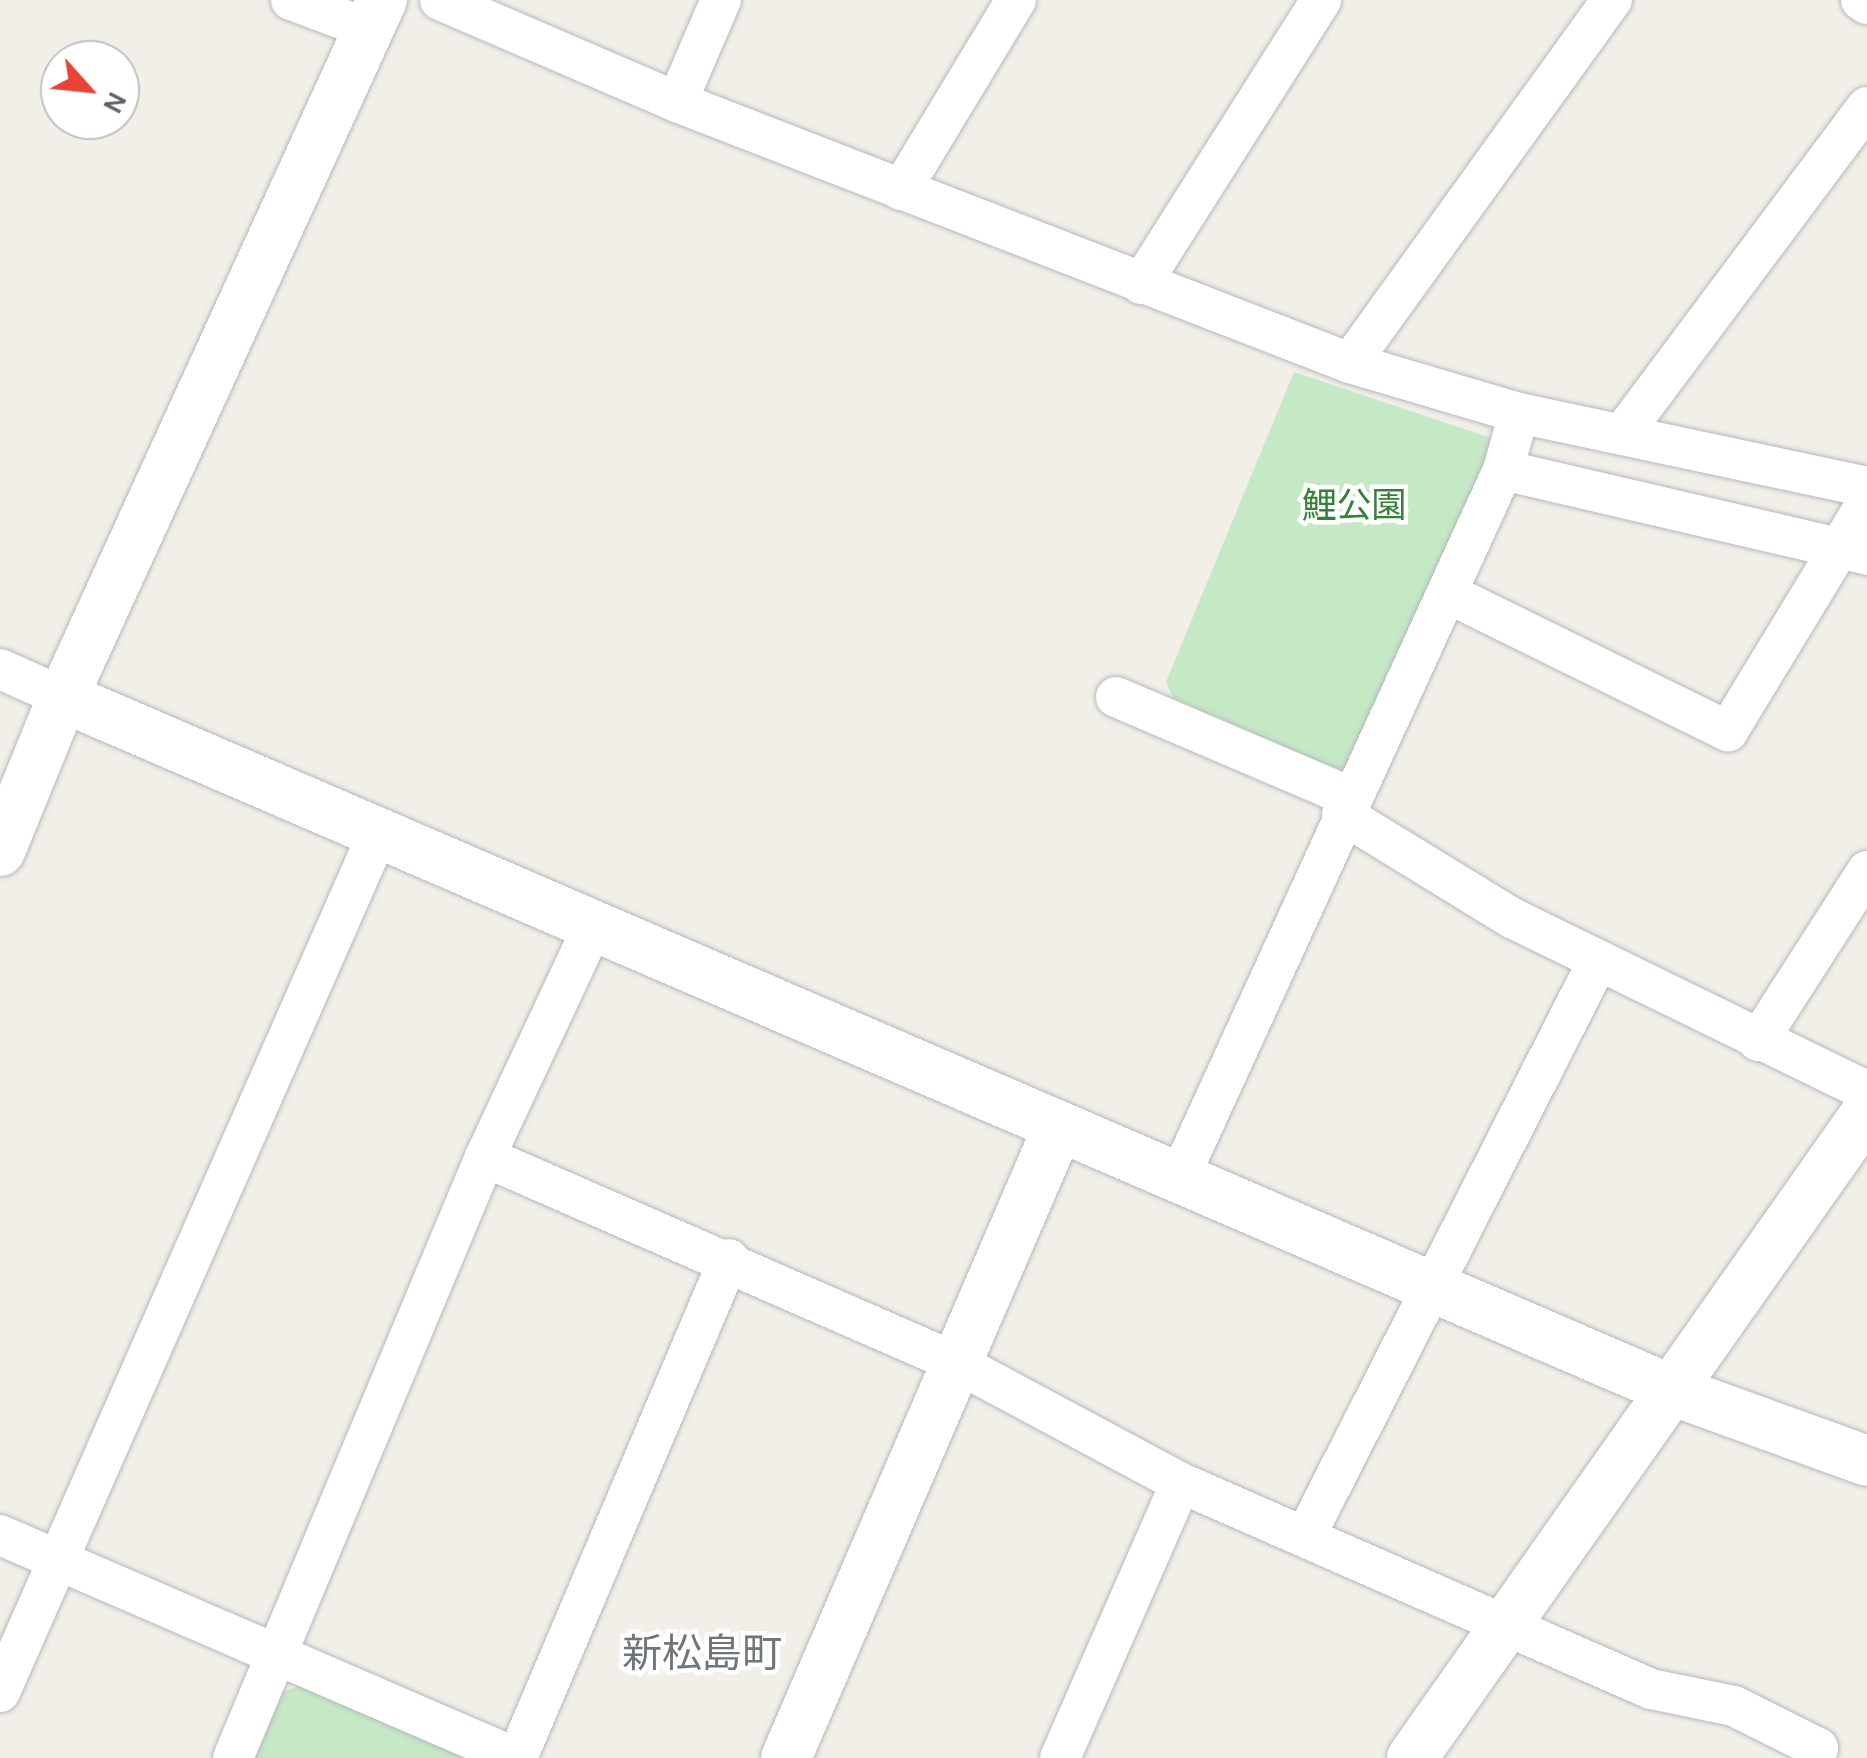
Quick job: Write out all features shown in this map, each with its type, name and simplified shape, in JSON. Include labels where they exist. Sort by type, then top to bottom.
[{"type":"street","points":[[0,851],[63,697],[376,15],[291,0]]},
{"type":"street","points":[[440,0],[677,102],[1350,364],[1520,413],[1867,487]]},
{"type":"street","points":[[677,102],[722,0]]},
{"type":"street","points":[[901,190],[1016,0]]},
{"type":"street","points":[[1142,284],[1322,0]]},
{"type":"street","points":[[1350,364],[1612,0]]},
{"type":"street","points":[[1623,433],[1867,107]]},
{"type":"street","points":[[1179,1178],[1346,805],[1503,470],[1520,413]]},
{"type":"street","points":[[1503,470],[1851,552]]},
{"type":"street","points":[[1448,593],[1728,731],[1851,552],[1867,502]]},
{"type":"street","points":[[0,670],[596,922],[1058,1128],[1672,1390],[1867,1460]]},
{"type":"street","points":[[1116,697],[1346,805],[1597,963],[1867,1091]]},
{"type":"street","points":[[0,1692],[380,831]]},
{"type":"street","points":[[1758,1041],[1867,871]]},
{"type":"street","points":[[233,1758],[485,1157],[596,922]]},
{"type":"street","points":[[1306,1536],[1597,963]]},
{"type":"street","points":[[1412,1758],[1867,1112]]},
{"type":"street","points":[[786,1758],[1058,1128]]},
{"type":"street","points":[[485,1157],[957,1362],[1181,1483],[1651,1689],[1734,1706],[1822,1755]]},
{"type":"street","points":[[0,1536],[516,1758],[729,1260]]},
{"type":"street","points":[[1060,1758],[1181,1483]]},
{"type":"green space","name":"鯉公園","points":[[1294,372],[1497,440],[1343,772],[1173,698],[1166,682]]},
{"type":"green space","points":[[301,1685],[477,1758],[254,1758],[283,1692]]},
{"type":"district","name":"新松島町","points":[[702,1654]]}]
